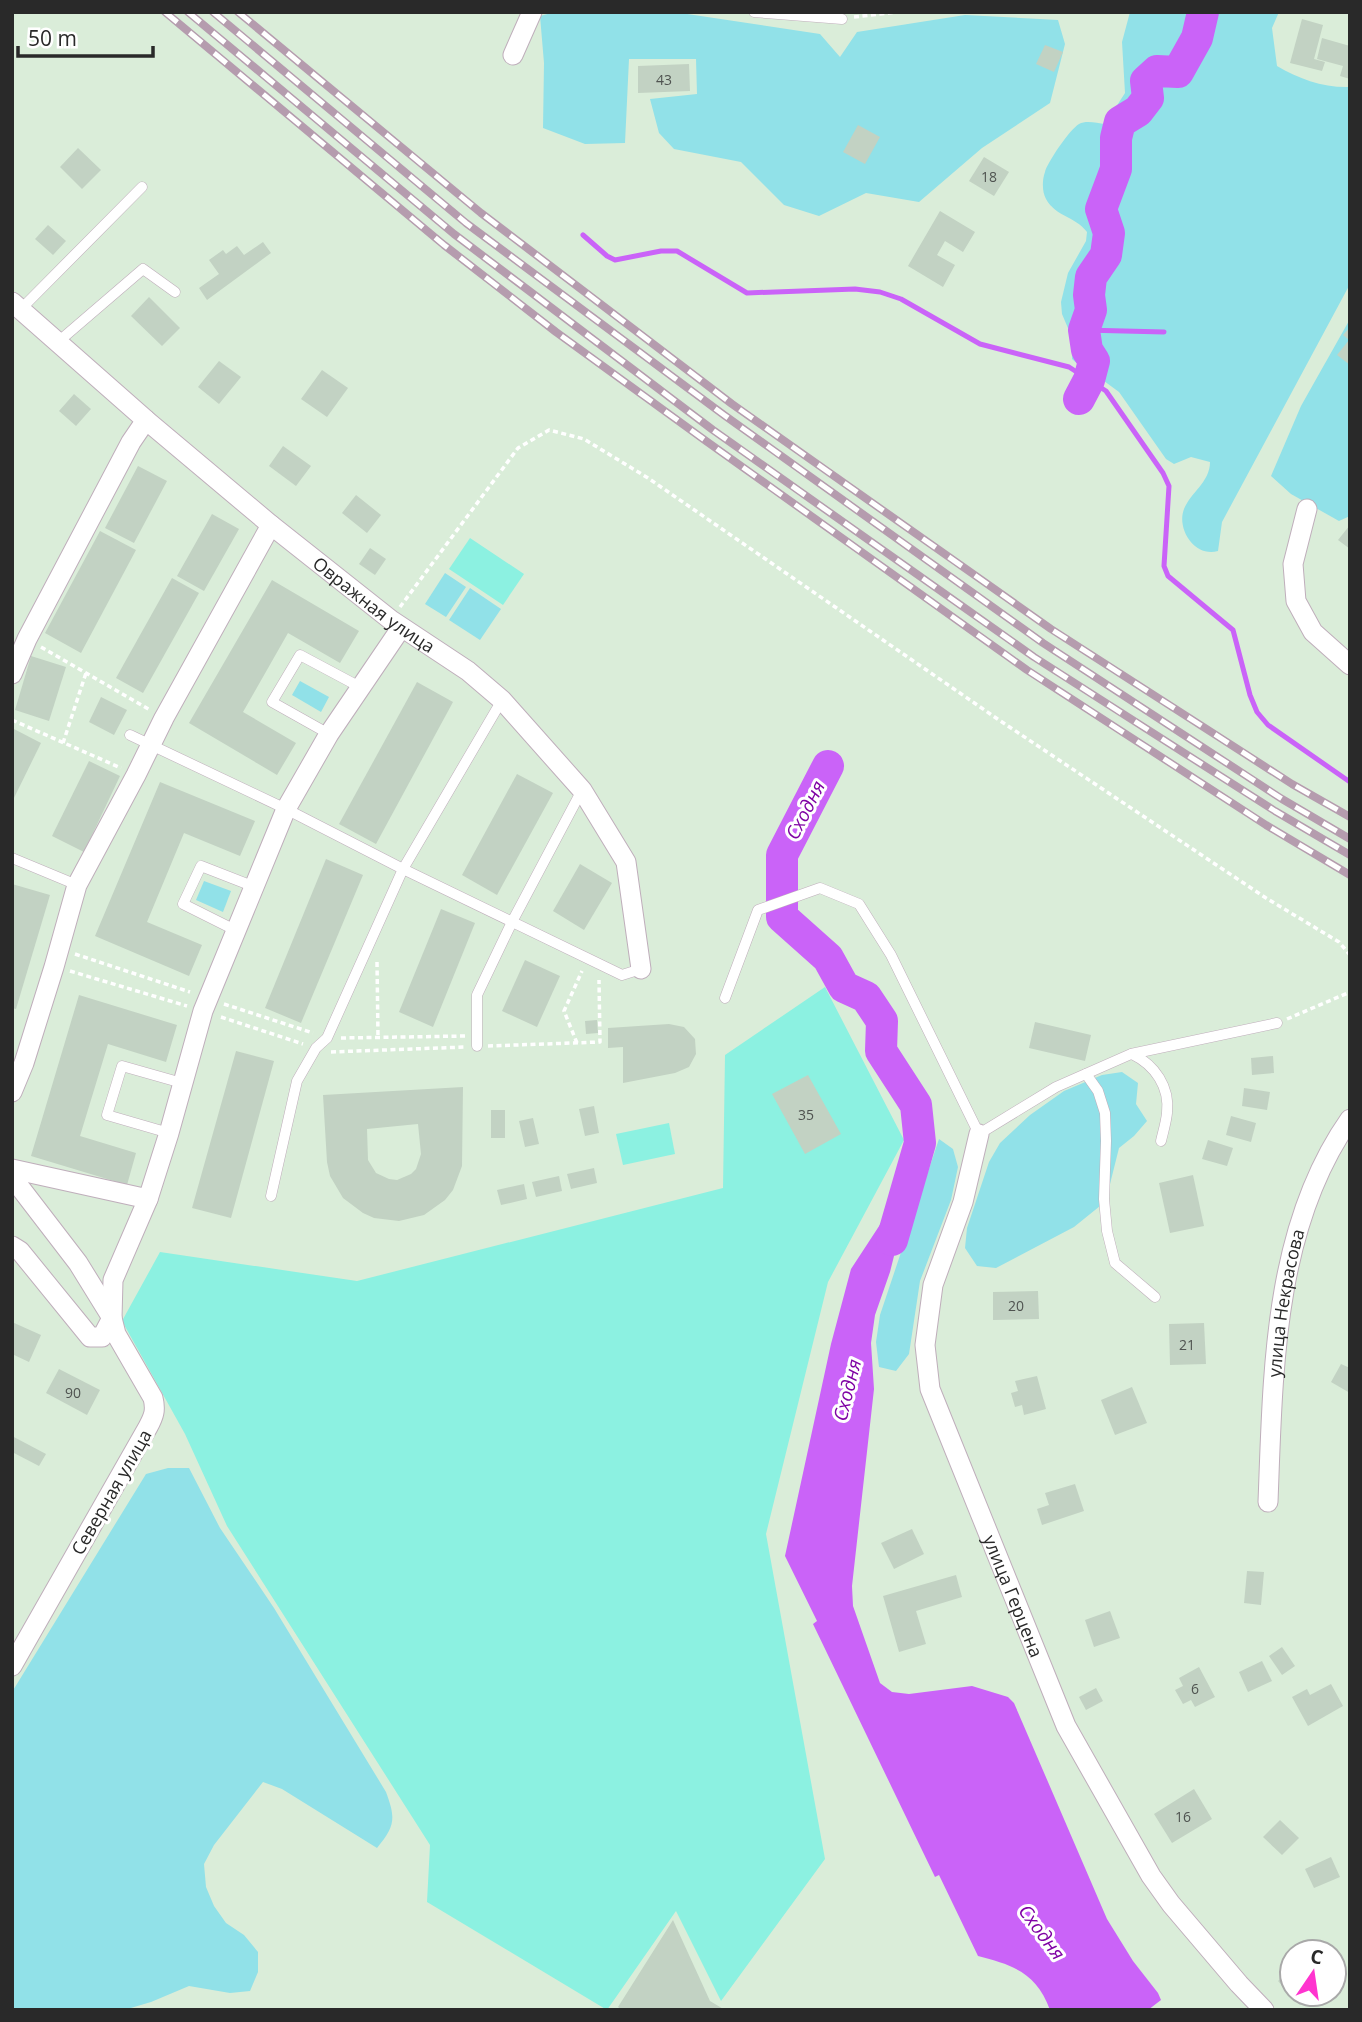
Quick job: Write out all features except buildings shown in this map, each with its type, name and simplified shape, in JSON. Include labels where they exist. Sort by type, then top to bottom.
[{"type":"street","points":[[513,55],[532,12]]},
{"type":"street","name":"Овражная улица","points":[[16,306],[146,420],[271,524],[396,624],[468,671],[502,700],[582,790],[626,862],[641,969]]},
{"type":"street","points":[[12,674],[27,639],[131,442],[146,420]]},
{"type":"street","points":[[1307,509],[1293,564],[1296,601],[1313,632],[1350,665]]},
{"type":"street","points":[[12,1092],[24,1063],[77,885],[164,718],[271,524]]},
{"type":"street","points":[[12,1247],[20,1251],[90,1337],[102,1337],[112,1318],[113,1280],[148,1199],[208,998],[286,809],[396,624]]},
{"type":"street","name":"улица Некрасова","points":[[1268,1502],[1277,1338],[1291,1256],[1310,1195],[1333,1143],[1350,1119]]},
{"type":"street","name":"улица Герцена","points":[[979,1134],[963,1202],[933,1285],[925,1345],[930,1389],[1066,1726],[1151,1876],[1171,1904],[1264,2010]]},
{"type":"street","points":[[12,1169],[148,1199]]},
{"type":"street","name":"Северная улица","points":[[12,1177],[78,1263],[112,1318],[116,1334],[153,1398],[155,1414],[12,1667]]},
{"type":"lane","points":[[754,12],[842,19]]},
{"type":"lane","points":[[16,306],[142,187]]},
{"type":"lane","points":[[58,342],[143,269],[175,292]]},
{"type":"lane","points":[[329,734],[272,702],[300,655],[360,687]]},
{"type":"lane","points":[[271,1196],[297,1081],[316,1048],[327,1038],[403,869],[502,700]]},
{"type":"lane","points":[[130,735],[622,975],[641,969]]},
{"type":"lane","points":[[477,1041],[477,995],[512,922],[582,790]]},
{"type":"lane","points":[[12,858],[77,885]]},
{"type":"lane","points":[[237,931],[183,904],[201,866],[255,887]]},
{"type":"lane","points":[[725,998],[758,910],[820,888],[859,904],[891,955],[979,1134],[1056,1087],[1132,1054],[1277,1023]]},
{"type":"lane","points":[[1132,1054],[1145,1060],[1157,1073],[1165,1089],[1168,1112],[1161,1141]]},
{"type":"lane","points":[[169,1133],[107,1115],[122,1066],[182,1083]]},
{"type":"lane","points":[[1086,1074],[1097,1091],[1105,1113],[1104,1199],[1107,1231],[1115,1263],[1155,1297]]},
{"type":"path","points":[[842,19],[898,12]]},
{"type":"path","points":[[396,624],[518,448],[549,430],[583,439],[648,478],[988,712],[1243,883],[1339,942],[1350,955]]},
{"type":"path","points":[[27,639],[164,718]]},
{"type":"path","points":[[63,743],[86,673]]},
{"type":"path","points":[[12,720],[136,775]]},
{"type":"path","points":[[59,949],[327,1038],[477,1041]]},
{"type":"path","points":[[577,1043],[564,1011],[588,958]]},
{"type":"path","points":[[377,962],[378,1037]]},
{"type":"path","points":[[599,964],[600,1042]]},
{"type":"path","points":[[1277,1023],[1350,992]]},
{"type":"shaded area","points":[[555,12],[674,12],[820,34],[840,57],[857,32],[965,15],[1058,20],[1065,44],[1050,103],[982,148],[919,202],[866,193],[819,216],[784,205],[741,162],[674,149],[659,133],[650,99],[697,94],[696,59],[629,59],[625,143],[585,144],[543,128],[544,63],[540,16]]},
{"type":"shaded area","points":[[1130,12],[1279,12],[1272,28],[1277,66],[1312,82],[1350,87],[1350,284],[1222,522],[1218,551],[1210,552],[1195,546],[1185,533],[1182,517],[1187,503],[1204,481],[1210,462],[1191,457],[1174,464],[1166,459],[1119,392],[1104,381],[1095,379],[1072,359],[1073,340],[1062,314],[1061,302],[1068,273],[1086,241],[1087,232],[1050,205],[1044,193],[1044,175],[1054,154],[1075,127],[1085,122],[1105,124],[1125,93],[1122,42]]},
{"type":"shaded area","points":[[1350,319],[1350,516],[1339,521],[1291,494],[1271,476],[1301,406]]},
{"type":"shaded area","points":[[470,538],[524,574],[503,605],[449,569]]},
{"type":"shaded area","points":[[445,573],[466,587],[446,617],[425,604]]},
{"type":"shaded area","points":[[470,588],[501,609],[480,640],[449,620]]},
{"type":"shaded area","points":[[300,681],[329,697],[321,712],[292,695]]},
{"type":"shaded area","points":[[204,881],[231,891],[223,912],[196,900]]},
{"type":"shaded area","points":[[825,987],[904,1140],[828,1282],[766,1534],[825,1859],[721,2001],[676,1911],[607,2010],[427,1902],[430,1845],[227,1526],[185,1434],[122,1321],[160,1252],[357,1281],[723,1188],[725,1055]]},
{"type":"shaded area","points":[[1122,1072],[1138,1083],[1136,1104],[1147,1121],[1119,1148],[1109,1188],[1100,1206],[1074,1227],[996,1268],[977,1266],[965,1248],[967,1228],[989,1162],[1000,1143],[1030,1115],[1064,1091],[1102,1075]]},
{"type":"shaded area","points":[[669,1123],[675,1154],[623,1165],[616,1134]]},
{"type":"shaded area","points":[[939,1139],[953,1149],[958,1167],[951,1200],[920,1281],[909,1354],[896,1371],[879,1367],[876,1342],[880,1315]]},
{"type":"shaded area","points":[[168,1468],[189,1468],[220,1528],[274,1608],[386,1792],[392,1822],[377,1848],[282,1789],[263,1782],[214,1845],[204,1864],[206,1887],[214,1906],[226,1923],[244,1935],[258,1952],[258,1972],[250,1991],[230,1993],[189,1986],[124,2010],[12,2010],[12,1692],[146,1474]]},
{"type":"water","points":[[903,1201],[907,1204],[890,1272],[875,1315],[871,1343],[874,1389],[852,1586],[853,1606],[880,1683],[892,1692],[909,1694],[972,1686],[1008,1697],[1014,1703],[1107,1919],[1133,1961],[1158,1993],[1161,2000],[1148,2010],[1050,2010],[1038,1987],[1022,1972],[978,1956],[939,1875],[935,1877],[813,1624],[817,1621],[785,1556],[831,1344],[851,1269],[885,1217]]},
{"type":"waterway","name":"Сходня","points":[[1079,399],[1089,380],[1094,361],[1087,350],[1084,330],[1091,310],[1091,277],[1106,255],[1109,233],[1101,209],[1116,169],[1116,138],[1120,122],[1138,111],[1148,98],[1146,81],[1157,71],[1178,72],[1197,38],[1203,12]]},
{"type":"waterway","points":[[583,235],[615,260],[661,251],[677,251],[747,293],[855,289],[880,292],[901,299],[980,344],[1069,367],[1106,391],[1163,473],[1169,486],[1164,566],[1168,576],[1233,630],[1250,695],[1257,712],[1268,725],[1350,782]]},
{"type":"waterway","points":[[1084,330],[1164,332]]},
{"type":"waterway","name":"Сходня","points":[[828,766],[782,855],[782,917],[828,958],[844,987],[866,997],[882,1021],[881,1051],[916,1105],[920,1143],[892,1240]]},
{"type":"railway","points":[[165,12],[444,245],[556,332],[1027,670],[1266,825],[1350,875]]},
{"type":"railway","points":[[188,12],[454,234],[713,430],[1034,657],[1275,811],[1350,855]]},
{"type":"railway","points":[[213,12],[466,223],[724,415],[1043,643],[1282,799],[1350,839]]},
{"type":"railway","points":[[238,12],[481,213],[732,404],[1051,629],[1292,784],[1350,817]]}]
